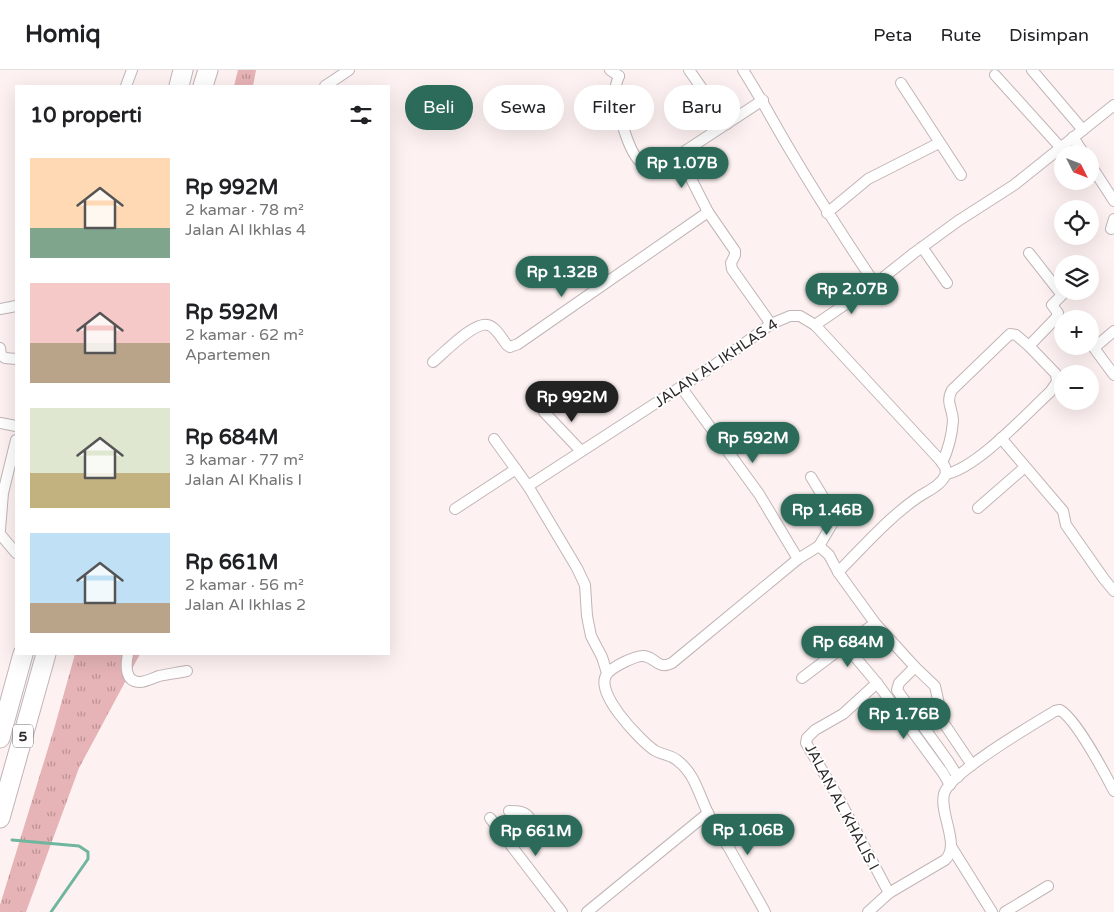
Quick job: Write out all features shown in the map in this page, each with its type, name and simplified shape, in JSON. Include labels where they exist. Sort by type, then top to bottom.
[{"type":"highway","points":[[179,85],[183,70]]},
{"type":"highway","points":[[203,85],[208,70]]},
{"type":"highway","name":"5","points":[[0,738],[23,655]]},
{"type":"highway","name":"5","points":[[0,818],[46,655]]},
{"type":"street","points":[[126,85],[132,70]]},
{"type":"street","points":[[326,85],[349,70]]},
{"type":"street","points":[[610,70],[623,73],[615,90],[619,113],[631,149],[638,160],[644,164],[664,156],[679,154],[717,130]]},
{"type":"street","points":[[688,70],[699,85]]},
{"type":"street","points":[[742,70],[763,100],[774,123],[828,213],[875,284]]},
{"type":"street","points":[[1032,70],[1083,130]]},
{"type":"street","points":[[995,75],[1058,145]]},
{"type":"street","points":[[901,83],[938,143],[961,175]]},
{"type":"street","points":[[740,115],[763,100]]},
{"type":"street","points":[[1065,145],[1114,105]]},
{"type":"street","points":[[1073,138],[1078,145]]},
{"type":"street","points":[[828,213],[868,179],[938,143]]},
{"type":"street","points":[[679,154],[708,212],[735,251],[731,263],[732,269],[771,324]]},
{"type":"street","points":[[815,326],[875,284],[922,247],[1014,185],[1054,154]]},
{"type":"street","points":[[1099,178],[1114,201]]},
{"type":"street","points":[[433,362],[472,329],[482,325],[489,325],[493,328],[510,347],[518,344],[708,212]]},
{"type":"street","points":[[922,247],[947,283]]},
{"type":"street","points":[[1029,253],[1062,294],[1052,305],[1058,314],[1056,318],[1029,346]]},
{"type":"street","points":[[0,309],[15,306]]},
{"type":"street","name":"JALAN AL IKHLAS 4","points":[[528,486],[681,387],[771,324],[790,316],[800,316],[815,326],[942,463],[946,474]]},
{"type":"street","points":[[1114,331],[1094,348],[1114,374]]},
{"type":"street","points":[[838,572],[878,530],[916,499],[938,485],[946,474],[956,472],[972,463],[1050,392],[1057,382],[1056,374],[1016,335],[1010,334],[952,390],[948,397],[953,419],[948,450],[942,463]]},
{"type":"street","points":[[0,348],[5,358],[15,359]]},
{"type":"street","points":[[681,387],[759,494],[798,559]]},
{"type":"street","points":[[544,412],[581,451]]},
{"type":"street","points":[[0,424],[15,426]]},
{"type":"street","points":[[1001,438],[1063,511],[1066,525],[1114,591]]},
{"type":"street","points":[[494,439],[528,486],[577,568],[585,585],[587,616],[591,636],[602,657],[607,673],[604,682],[606,694],[630,727],[654,750],[674,757],[679,761],[699,789],[708,813],[765,912]]},
{"type":"street","points":[[15,444],[3,493],[0,532],[15,552]]},
{"type":"street","points":[[978,508],[1025,467]]},
{"type":"street","points":[[455,509],[516,469]]},
{"type":"street","points":[[607,673],[638,657],[645,656],[666,666],[672,663],[798,559],[818,546],[835,519],[811,477]]},
{"type":"street","points":[[818,546],[829,555],[838,572],[875,622],[915,667],[935,686],[944,722],[972,766]]},
{"type":"street","points":[[802,678],[875,622]]},
{"type":"street","points":[[845,646],[873,686],[943,772],[954,781]]},
{"type":"street","points":[[128,655],[126,669],[128,675],[135,681],[143,681],[187,671]]},
{"type":"street","points":[[915,667],[898,683],[898,690],[948,761],[954,781]]},
{"type":"street","name":"JALAN AL KHALIS I","points":[[873,686],[843,714],[815,730],[805,741],[889,893]]},
{"type":"street","points":[[992,912],[952,848],[946,818],[944,794],[954,781],[1010,739],[1054,711],[1060,710],[1070,720],[1101,765],[1114,791]]},
{"type":"street","points":[[509,811],[521,812],[528,815],[530,819],[528,828],[510,843]]},
{"type":"street","points":[[587,912],[708,813]]},
{"type":"street","points":[[490,818],[562,912]]},
{"type":"street","points":[[727,845],[761,820]]},
{"type":"street","points":[[868,912],[889,893],[945,860],[950,855],[952,848]]},
{"type":"street","points":[[1006,912],[1048,886]]},
{"type":"green space","points":[[238,70],[256,70],[253,85],[234,85]]},
{"type":"green space","points":[[75,655],[139,655],[79,768],[26,912],[0,912],[0,905]]},
{"type":"waterway","points":[[12,840],[79,846],[88,852],[88,859],[51,912]]}]
